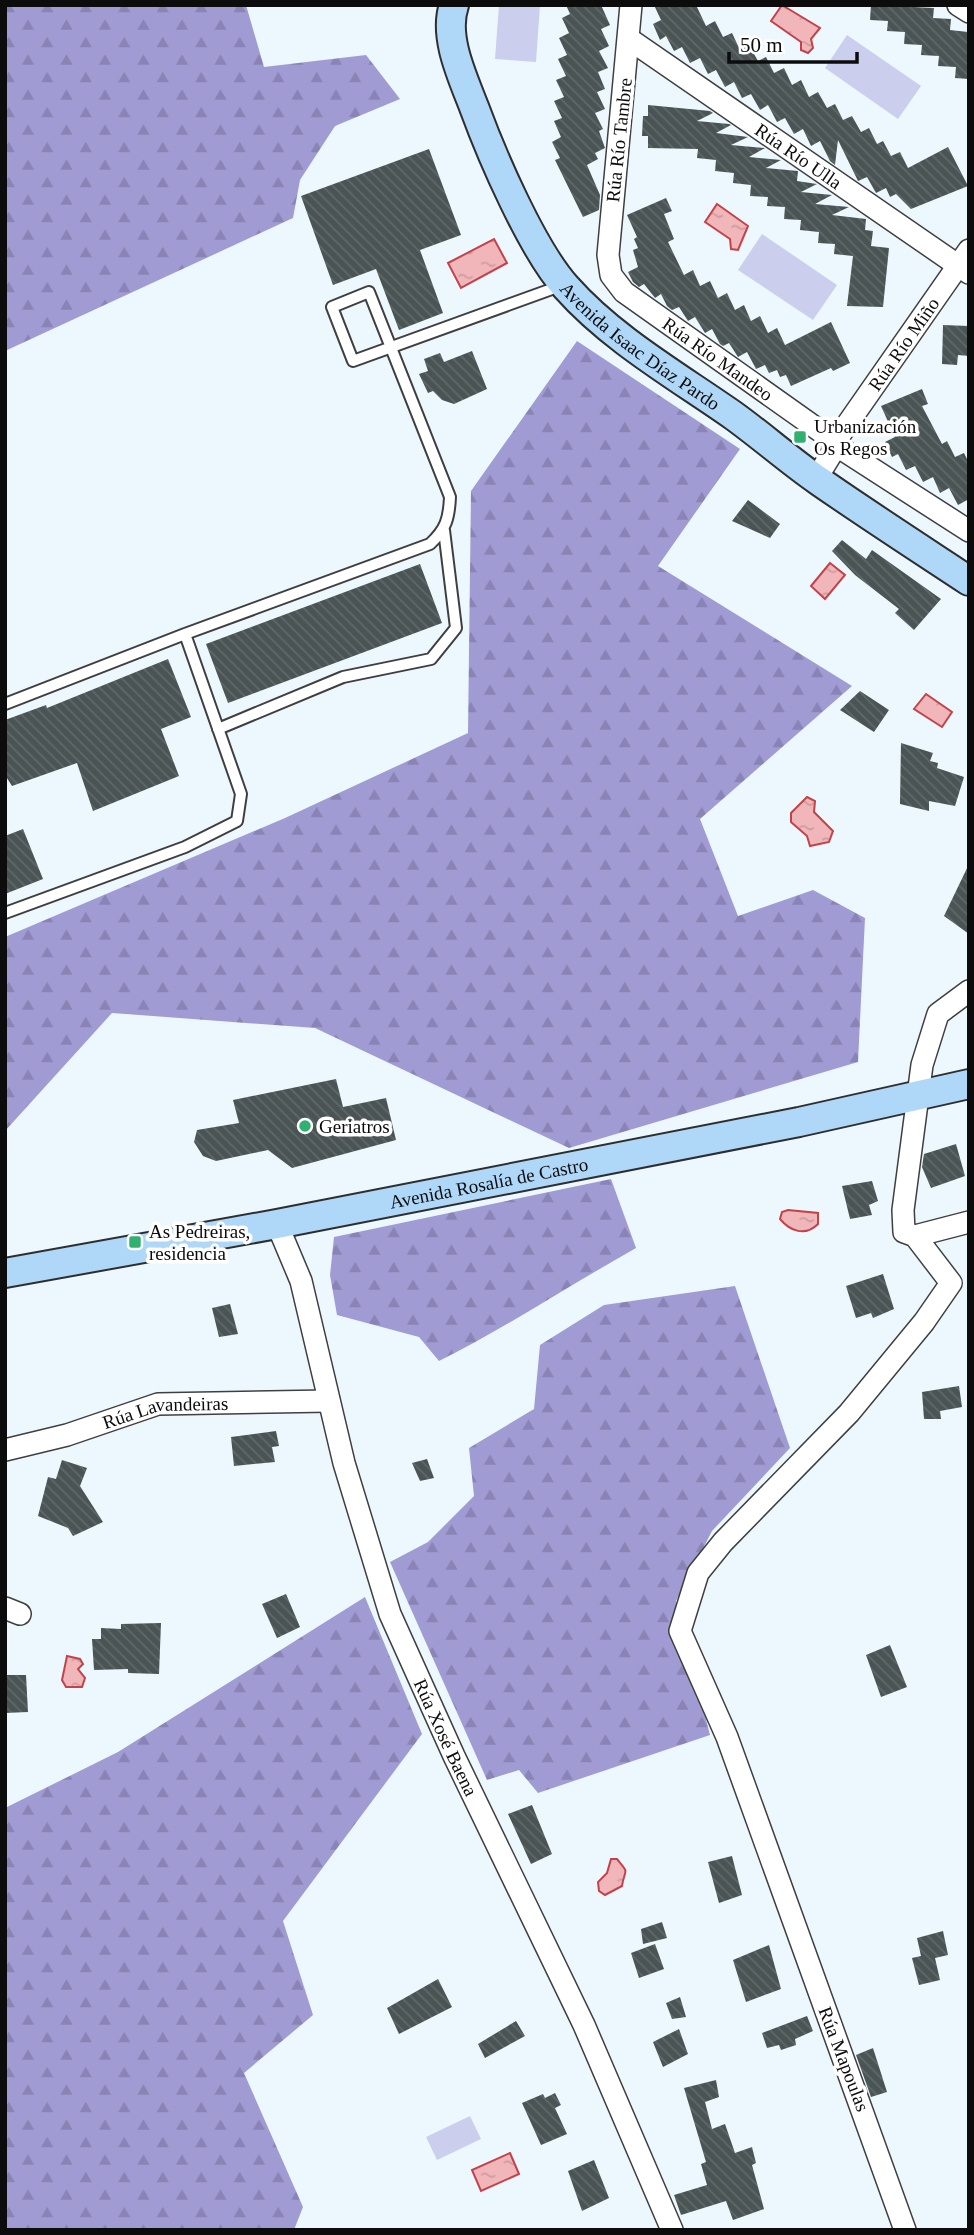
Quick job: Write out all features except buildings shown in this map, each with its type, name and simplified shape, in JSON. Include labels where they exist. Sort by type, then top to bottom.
[{"type":"street","name":"Avenida Isaac Díaz Pardo","points":[[454,5],[451,14],[454,49],[483,131],[528,225],[564,285],[588,309],[631,344],[769,441],[816,479],[969,581]]},
{"type":"street","name":"Rúa Río Tambre","points":[[611,275],[607,255],[631,5]]},
{"type":"street","points":[[958,5],[969,12]]},
{"type":"street","name":"Rúa Río Ulla","points":[[629,40],[965,263]]},
{"type":"street","name":"Rúa Río Miño","points":[[816,479],[835,445],[965,263]]},
{"type":"street","name":"Rúa Río Mandeo","points":[[611,275],[624,292],[835,445],[969,531]]},
{"type":"street","points":[[969,991],[938,1014],[922,1065],[903,1210],[904,1232],[915,1236],[969,1223]]},
{"type":"street","name":"Avenida Rosalía de Castro","points":[[5,1273],[277,1224],[916,1098],[969,1084]]},
{"type":"street","name":"Rúa Xosé Baena","points":[[277,1224],[302,1281],[324,1367],[329,1401],[390,1614],[583,2025],[672,2230]]},
{"type":"street","name":"Rúa Mapoulas","points":[[905,2230],[863,2107],[780,1889],[727,1737],[680,1631],[698,1573],[723,1542],[849,1413],[924,1322],[951,1283],[915,1236]]},
{"type":"street","name":"Rúa Lavandeiras","points":[[5,1450],[67,1435],[158,1404],[329,1401]]},
{"type":"lane","points":[[5,704],[430,544],[444,530],[449,518],[450,497],[392,347],[369,292],[332,307],[353,361],[392,347],[564,285]]},
{"type":"lane","points":[[218,729],[343,677],[431,659],[456,628],[444,530]]},
{"type":"lane","points":[[5,913],[185,847],[237,821],[241,794],[185,634]]},
{"type":"green space","points":[[5,5],[246,5],[264,67],[366,55],[400,99],[335,126],[300,180],[293,218],[5,351]]},
{"type":"green space","points":[[577,341],[740,449],[658,566],[852,686],[700,819],[738,916],[813,890],[865,918],[858,1062],[569,1148],[315,1028],[112,1013],[5,1131],[5,937],[285,818],[468,733],[471,491]]},
{"type":"green space","points":[[611,1179],[636,1248],[439,1361],[419,1337],[337,1315],[330,1275],[334,1237]]},
{"type":"green space","points":[[735,1286],[790,1448],[712,1531],[676,1601],[710,1735],[538,1793],[519,1770],[487,1780],[390,1562],[428,1542],[474,1496],[469,1448],[534,1409],[540,1345],[604,1305]]},
{"type":"green space","points":[[365,1597],[422,1734],[283,1921],[313,2015],[244,2073],[303,2207],[294,2230],[5,2230],[5,1808],[118,1752]]},
{"type":"shaded area","points":[[499,5],[540,5],[536,62],[495,59]]},
{"type":"shaded area","points":[[847,35],[921,86],[898,119],[825,68]]},
{"type":"shaded area","points":[[762,234],[837,285],[813,320],[738,270]]},
{"type":"shaded area","points":[[470,2116],[481,2139],[437,2160],[426,2137]]},
{"type":"water","points":[[782,5],[820,28],[811,39],[813,48],[808,53],[801,50],[801,42],[771,21]]},
{"type":"water","points":[[717,204],[748,226],[738,250],[731,249],[730,239],[705,222]]},
{"type":"water","points":[[494,239],[507,263],[461,288],[448,263]]},
{"type":"water","points":[[830,563],[845,575],[825,599],[811,586]]},
{"type":"water","points":[[926,694],[952,712],[942,727],[914,709]]},
{"type":"water","points":[[807,797],[815,801],[814,812],[833,831],[829,842],[810,846],[807,836],[791,822],[791,813]]},
{"type":"water","points":[[788,1210],[818,1213],[818,1224],[803,1231],[788,1227],[780,1219],[782,1212]]},
{"type":"water","points":[[67,1656],[80,1659],[83,1664],[78,1669],[85,1678],[82,1687],[66,1687],[62,1680]]},
{"type":"water","points":[[611,1859],[617,1859],[626,1871],[622,1886],[605,1895],[599,1891],[598,1882],[607,1873]]},
{"type":"water","points":[[510,2153],[519,2174],[481,2191],[472,2170]]},
{"type":"place","name":"Urbanización Os Regos","points":[[800,437]]},
{"type":"place","name":"Geriatros","points":[[305,1126]]},
{"type":"place","name":"As Pedreiras, residencia","points":[[135,1242]]}]
